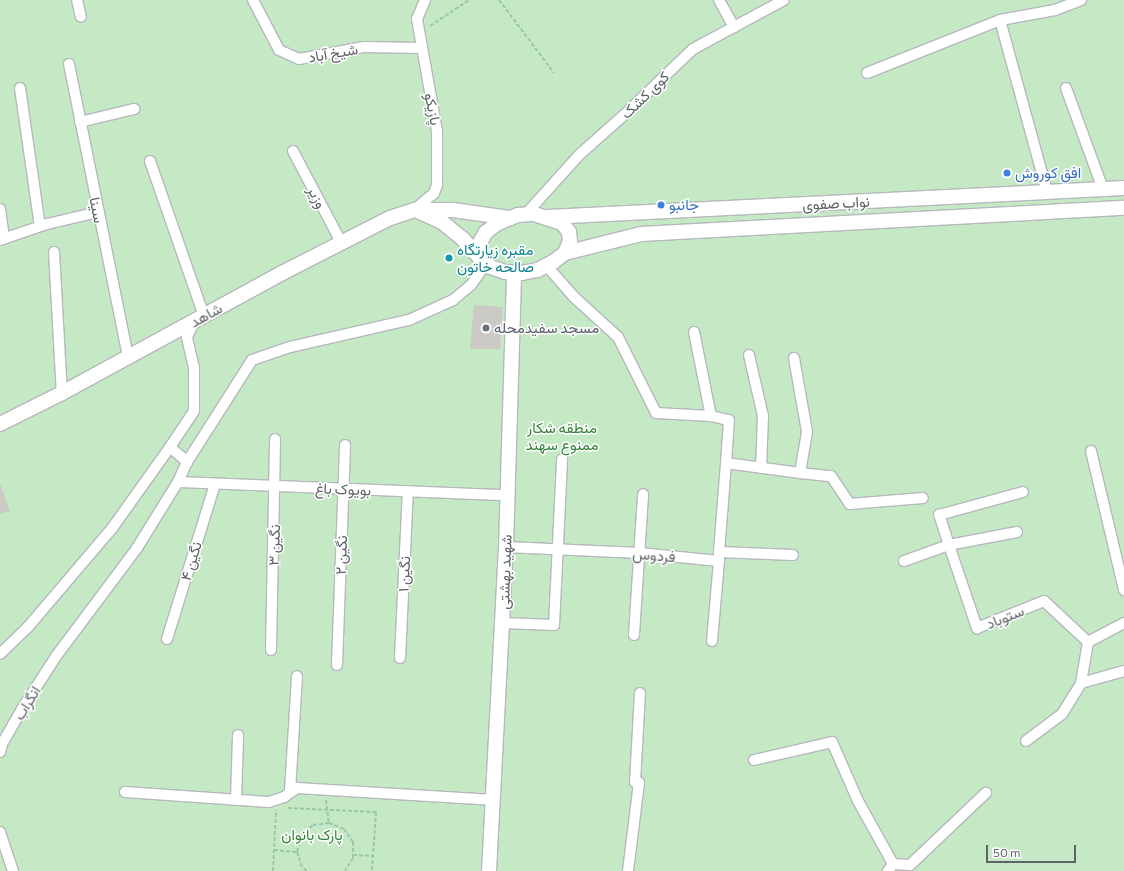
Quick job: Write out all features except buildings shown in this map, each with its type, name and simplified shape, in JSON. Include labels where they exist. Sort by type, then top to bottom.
[{"type":"street","points":[[77,0],[81,17]]},
{"type":"street","name":"شیخ آباد","points":[[253,0],[279,50],[299,59],[364,47],[421,48]]},
{"type":"street","name":"پازیکو","points":[[414,210],[434,193],[437,185],[438,131],[421,48],[417,19],[424,0]]},
{"type":"street","points":[[719,0],[734,27]]},
{"type":"street","name":"کوی کشک","points":[[524,215],[579,156],[623,116],[693,48],[784,0]]},
{"type":"street","points":[[868,73],[1000,20],[1055,10],[1081,0]]},
{"type":"street","points":[[1000,20],[1047,192]]},
{"type":"street","name":"سینا","points":[[68,64],[128,356]]},
{"type":"street","points":[[20,88],[40,226]]},
{"type":"street","points":[[1066,88],[1103,188]]},
{"type":"street","points":[[80,122],[134,109]]},
{"type":"street","name":"وزیر","points":[[293,151],[341,242]]},
{"type":"street","points":[[0,654],[28,627],[113,527],[194,411],[194,368],[187,337],[199,319],[150,161]]},
{"type":"street","name":"نواب صفوی","points":[[548,217],[1124,188]]},
{"type":"street","name":"نواب صفوی","points":[[565,253],[641,234],[1124,208]]},
{"type":"street","points":[[0,209],[2,239],[40,226],[98,212]]},
{"type":"street","points":[[414,210],[442,222],[462,238],[482,262],[493,269],[514,273],[537,270],[565,253],[570,241],[569,232],[562,223],[548,217],[524,215],[510,218],[498,223],[486,232],[478,244],[482,262]]},
{"type":"street","name":"شاهد","points":[[0,424],[62,394],[128,356],[341,242],[390,218],[414,210],[453,210],[510,218]]},
{"type":"street","points":[[54,252],[62,394]]},
{"type":"street","name":"انگراب","points":[[0,752],[2,744],[22,709],[57,655],[137,548],[178,482],[188,462],[252,360],[290,347],[409,320],[453,300],[471,285],[482,262]]},
{"type":"street","points":[[546,265],[574,297],[618,337],[656,413],[711,416],[729,420],[712,641]]},
{"type":"street","name":"شهید بهشتی","points":[[489,871],[491,800],[503,622],[514,273]]},
{"type":"street","points":[[694,332],[711,416]]},
{"type":"street","points":[[749,355],[763,416],[761,468]]},
{"type":"street","points":[[794,358],[807,432],[800,473]]},
{"type":"street","name":"نگین ۳","points":[[271,650],[275,439]]},
{"type":"street","name":"نگین ۲","points":[[337,665],[345,444]]},
{"type":"street","points":[[170,447],[188,462]]},
{"type":"street","points":[[1091,451],[1124,590]]},
{"type":"street","points":[[503,622],[554,625],[556,550],[562,459]]},
{"type":"street","points":[[726,463],[831,476],[850,504],[923,498]]},
{"type":"street","name":"بویوک باغ","points":[[178,482],[507,495]]},
{"type":"street","name":"نگین ۴","points":[[167,640],[215,484]]},
{"type":"street","name":"نگین ۱","points":[[400,658],[408,491]]},
{"type":"street","points":[[949,545],[940,514],[1023,492]]},
{"type":"street","points":[[634,635],[643,494]]},
{"type":"street","points":[[904,561],[949,545],[1017,532]]},
{"type":"street","name":"ستوباد","points":[[949,545],[977,628],[1044,601],[1088,642]]},
{"type":"street","name":"فردوس","points":[[506,547],[719,556],[793,555]]},
{"type":"street","points":[[1026,740],[1062,714],[1081,683],[1088,642],[1124,623]]},
{"type":"street","points":[[1081,683],[1124,671]]},
{"type":"street","points":[[290,791],[297,676]]},
{"type":"street","points":[[628,871],[639,783],[635,782],[640,694]]},
{"type":"street","points":[[236,800],[238,734]]},
{"type":"street","points":[[754,760],[832,742],[890,868],[910,864],[986,793]]},
{"type":"street","points":[[125,792],[269,802],[284,797],[290,791],[297,788],[491,800]]},
{"type":"street","points":[[0,832],[13,871]]},
{"type":"path","points":[[419,33],[469,0]]},
{"type":"path","points":[[500,0],[554,73]]},
{"type":"path","points":[[323,790],[328,810],[329,823]]},
{"type":"path","points":[[273,871],[276,807]]},
{"type":"path","points":[[282,807],[376,812],[372,871]]},
{"type":"path","points":[[307,871],[302,867],[297,852],[302,836],[313,825],[329,823],[344,829],[353,842],[353,858],[345,871]]},
{"type":"path","points":[[274,850],[297,852]]},
{"type":"path","points":[[353,855],[373,856]]},
{"type":"green space","name":"منطقه شکار ممنوع سهند","points":[[0,0],[1124,0],[1124,871],[0,871]]},
{"type":"place","name":"افق کوروش","points":[[1007,173]]},
{"type":"place","name":"جانبو","points":[[661,205]]},
{"type":"place","name":"مقبره زیارتگاه صالحه خاتون","points":[[449,258]]},
{"type":"place","name":"مسجد سفیدمحله","points":[[486,328]]},
{"type":"park label","name":"پارک بانوان","points":[[312,835]]}]
